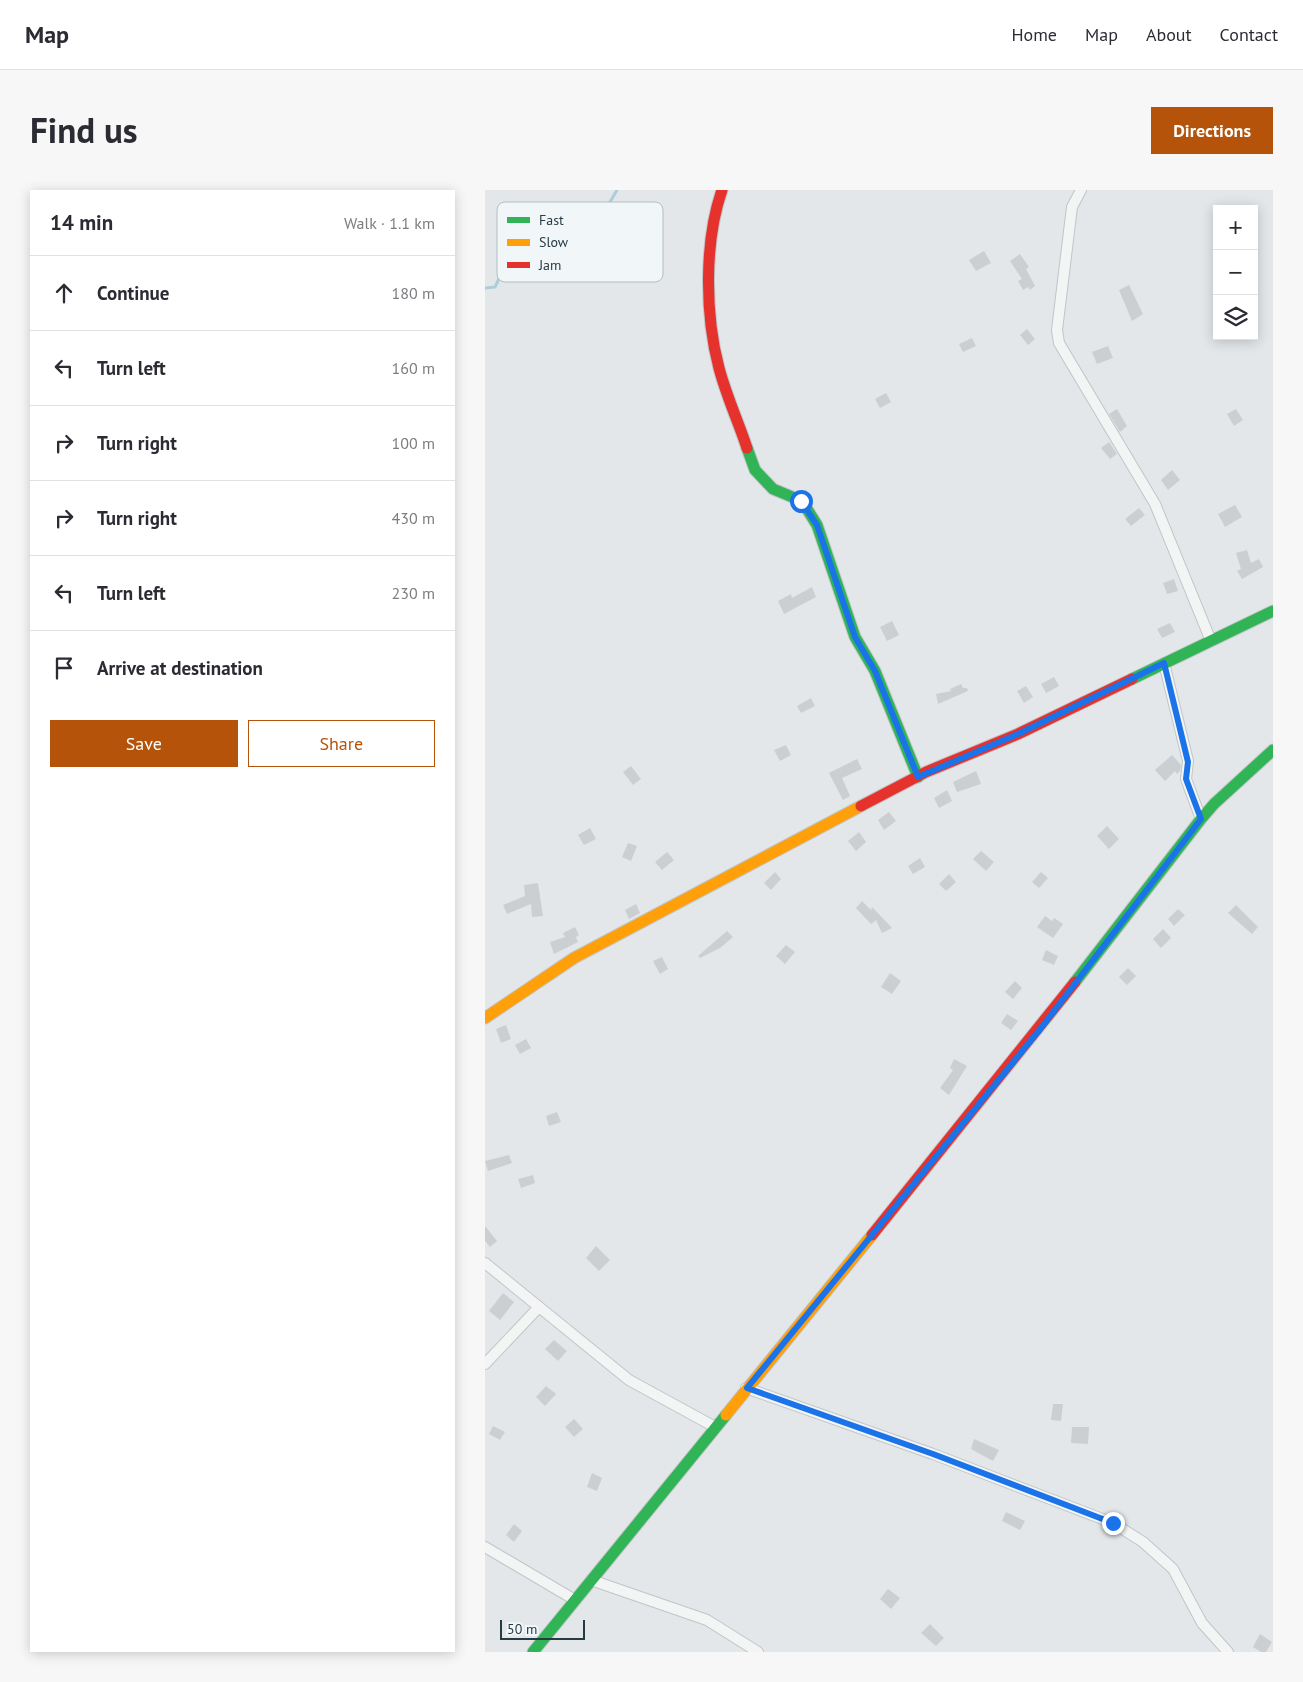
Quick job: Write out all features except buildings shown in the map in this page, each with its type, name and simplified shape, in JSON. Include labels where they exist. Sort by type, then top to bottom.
[{"type":"street","points":[[722,190],[716,207],[710,261],[709,308],[719,368],[755,470],[773,489],[801,501],[817,525],[855,637],[889,704],[918,777]]},
{"type":"street","points":[[1081,190],[1072,207],[1057,337],[1155,504],[1211,641]]},
{"type":"street","points":[[485,1018],[575,958],[918,777],[1018,734],[1273,611]]},
{"type":"street","points":[[1164,663],[1188,762],[1186,779],[1201,819]]},
{"type":"street","points":[[533,1652],[1041,1028],[1201,819],[1273,750]]},
{"type":"street","points":[[485,1263],[629,1380],[715,1427]]},
{"type":"street","points":[[485,1364],[539,1307]]},
{"type":"street","points":[[747,1388],[933,1454],[1121,1527],[1143,1542],[1173,1569],[1202,1623],[1228,1652]]},
{"type":"street","points":[[485,1548],[575,1600]]},
{"type":"street","points":[[591,1580],[698,1616],[728,1631],[758,1652]]},
{"type":"waterway","points":[[610,202],[617,190]]},
{"type":"waterway","points":[[485,288],[495,287],[497,282]]},
{"type":"traffic: fast","points":[[747,448],[755,470],[773,489],[802,501],[817,525],[855,637],[875,671],[918,777]]},
{"type":"traffic: fast","points":[[1132,679],[1273,611]]},
{"type":"traffic: fast","points":[[1075,982],[1201,819],[1214,804],[1273,750]]},
{"type":"traffic: fast","points":[[533,1652],[726,1415]]},
{"type":"traffic: slow","points":[[485,1018],[574,958],[861,806]]},
{"type":"traffic: slow","points":[[726,1415],[872,1235]]},
{"type":"traffic: jam","points":[[722,190],[716,210],[709,255],[708,279],[711,325],[719,368],[747,448]]},
{"type":"traffic: jam","points":[[861,806],[926,772],[1018,734],[1132,679]]},
{"type":"traffic: jam","points":[[872,1235],[1075,982]]},
{"type":"route","points":[[801,501],[817,525],[833,566],[855,637],[875,671],[897,720],[918,777],[966,754],[1018,734],[1164,663],[1188,762],[1186,779],[1201,819],[1041,1028],[747,1388],[933,1454],[1113,1523]]}]
